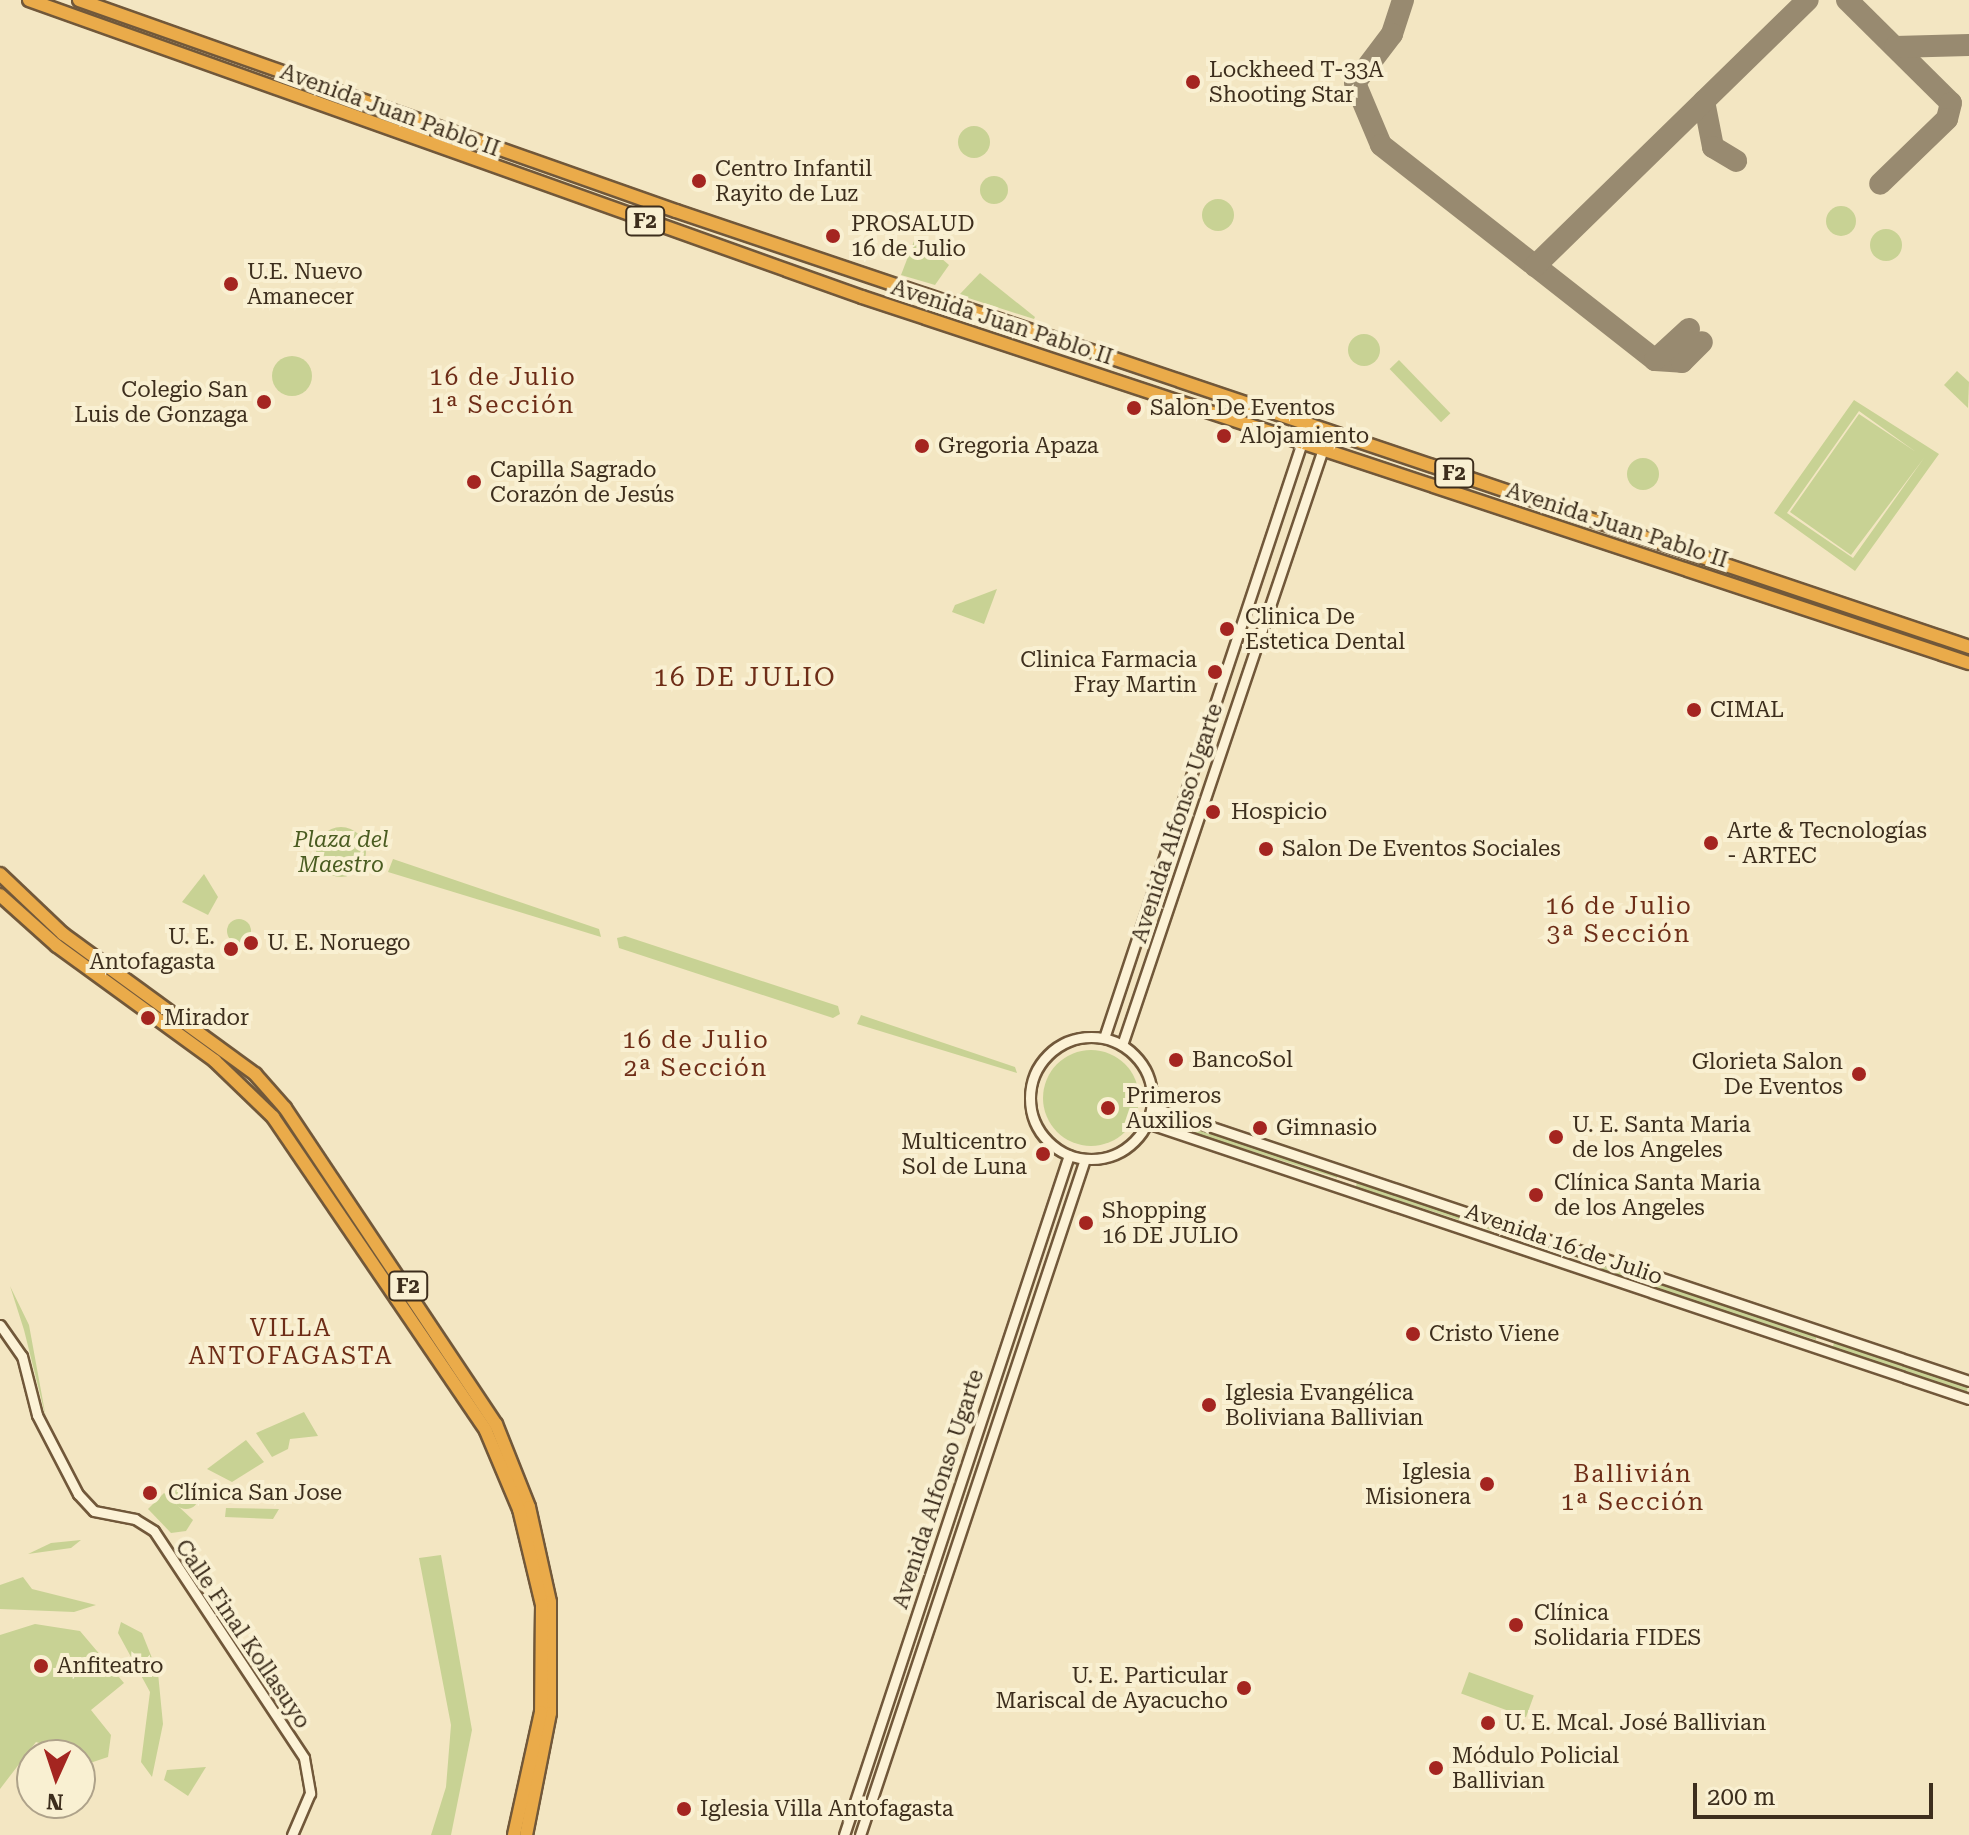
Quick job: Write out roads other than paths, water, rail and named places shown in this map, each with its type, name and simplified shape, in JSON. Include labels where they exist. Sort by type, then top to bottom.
[{"type":"highway","name":"Avenida Juan Pablo II","points":[[29,0],[427,147],[1969,663]]},
{"type":"highway","name":"Avenida Juan Pablo II","points":[[79,0],[1308,424],[1969,647]]},
{"type":"highway","name":"F2","points":[[0,874],[63,934],[255,1074],[285,1108],[496,1424],[529,1507],[550,1602],[550,1713],[526,1835]]},
{"type":"highway","name":"F2","points":[[0,895],[57,946],[238,1080],[273,1117],[486,1431],[519,1509],[542,1605],[541,1712],[514,1835]]},
{"type":"main road","name":"Avenida Alfonso Ugarte","points":[[1104,1038],[1308,424]]},
{"type":"main road","name":"Avenida Alfonso Ugarte","points":[[1122,1045],[1329,431]]},
{"type":"main road","points":[[1104,1038],[1122,1045],[1144,1067],[1152,1107],[1147,1123],[1125,1149],[1085,1159],[1069,1155],[1050,1142],[1033,1117],[1034,1078],[1061,1045],[1104,1038]]},
{"type":"main road","name":"Avenida 16 de Julio","points":[[1152,1107],[1969,1381]]},
{"type":"main road","name":"Avenida 16 de Julio","points":[[1147,1123],[1969,1399]]},
{"type":"main road","name":"Avenida Alfonso Ugarte","points":[[844,1835],[1069,1155]]},
{"type":"main road","name":"Avenida Alfonso Ugarte","points":[[860,1835],[1085,1159]]},
{"type":"main road","name":"Calle Final Kollasuyo","points":[[0,1325],[22,1356],[37,1415],[78,1494],[94,1511],[135,1519],[154,1531],[304,1758],[310,1793],[292,1835]]},
{"type":"place","name":"Lockheed T-33A Shooting Star","points":[[1193,82]]},
{"type":"place","name":"Centro Infantil Rayito de Luz","points":[[699,181]]},
{"type":"place","name":"PROSALUD 16 de Julio","points":[[833,236]]},
{"type":"place","name":"U.E. Nuevo Amanecer","points":[[231,284]]},
{"type":"place","name":"Colegio San Luis de Gonzaga","points":[[264,402]]},
{"type":"place","name":"Salon De Eventos","points":[[1134,408]]},
{"type":"place","name":"Alojamiento","points":[[1224,436]]},
{"type":"place","name":"Gregoria Apaza","points":[[922,446]]},
{"type":"place","name":"Capilla Sagrado Corazón de Jesús","points":[[474,482]]},
{"type":"place","name":"Clinica De Estetica Dental","points":[[1227,629]]},
{"type":"place","name":"Clinica Farmacia Fray Martin","points":[[1215,672]]},
{"type":"place","name":"CIMAL","points":[[1694,710]]},
{"type":"place","name":"Hospicio","points":[[1213,812]]},
{"type":"place","name":"Arte & Tecnologías - ARTEC","points":[[1711,843]]},
{"type":"place","name":"Salon De Eventos Sociales","points":[[1266,849]]},
{"type":"place","name":"U. E. Noruego","points":[[251,943]]},
{"type":"place","name":"U. E. Antofagasta","points":[[231,949]]},
{"type":"place","name":"Mirador","points":[[148,1018]]},
{"type":"place","name":"BancoSol","points":[[1176,1060]]},
{"type":"place","name":"Glorieta Salon De Eventos","points":[[1859,1074]]},
{"type":"place","name":"Primeros Auxilios","points":[[1108,1108]]},
{"type":"place","name":"Gimnasio","points":[[1260,1128]]},
{"type":"place","name":"U. E. Santa Maria de los Angeles","points":[[1556,1137]]},
{"type":"place","name":"Multicentro Sol de Luna","points":[[1043,1154]]},
{"type":"place","name":"Clínica Santa Maria de los Angeles","points":[[1536,1195]]},
{"type":"place","name":"Shopping 16 DE JULIO","points":[[1086,1223]]},
{"type":"place","name":"Cristo Viene","points":[[1413,1334]]},
{"type":"place","name":"Iglesia Evangélica Boliviana Ballivian","points":[[1209,1405]]},
{"type":"place","name":"Iglesia Misionera","points":[[1487,1484]]},
{"type":"place","name":"Clínica San Jose","points":[[150,1493]]},
{"type":"place","name":"Clínica Solidaria FIDES","points":[[1516,1625]]},
{"type":"place","name":"Anfiteatro","points":[[41,1666]]},
{"type":"place","name":"U. E. Particular Mariscal de Ayacucho","points":[[1244,1688]]},
{"type":"place","name":"U. E. Mcal. José Ballivian","points":[[1488,1723]]},
{"type":"place","name":"Módulo Policial Ballivian","points":[[1436,1768]]},
{"type":"place","name":"Iglesia Villa Antofagasta","points":[[684,1809]]},
{"type":"district","name":"16 de Julio 1ª Sección","points":[[503,392]]},
{"type":"district","name":"16 DE JULIO","points":[[745,678]]},
{"type":"district","name":"16 de Julio 3ª Sección","points":[[1619,921]]},
{"type":"district","name":"16 de Julio 2ª Sección","points":[[696,1055]]},
{"type":"district","name":"VILLA ANTOFAGASTA","points":[[291,1343]]},
{"type":"district","name":"Ballivián 1ª Sección","points":[[1633,1489]]},
{"type":"park label","name":"Plaza del Maestro","points":[[341,852]]}]
